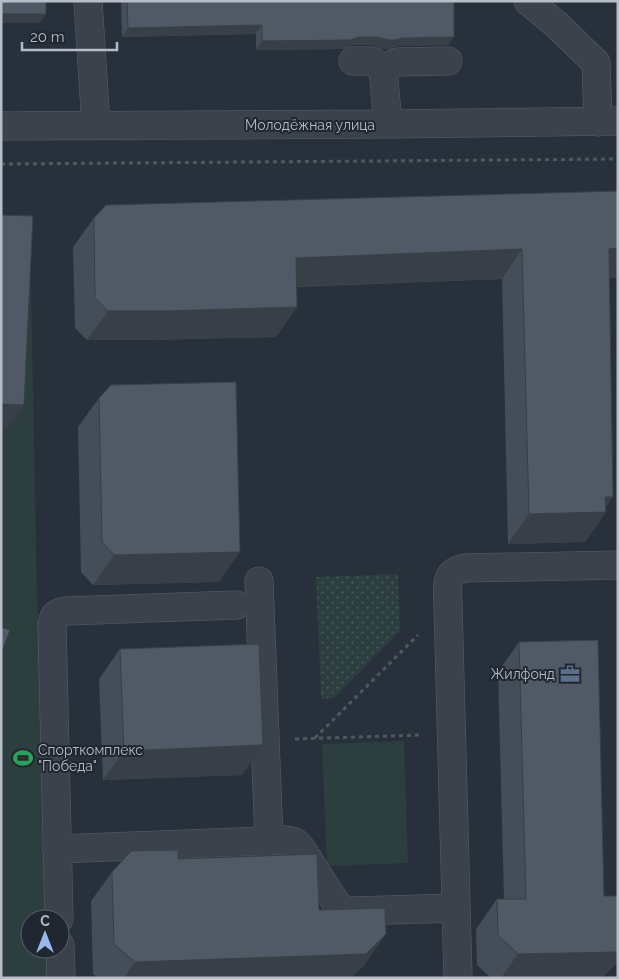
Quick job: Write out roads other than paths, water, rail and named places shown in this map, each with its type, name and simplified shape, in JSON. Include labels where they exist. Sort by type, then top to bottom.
[{"type":"street","points":[[88,1],[96,126]]},
{"type":"street","points":[[528,1],[557,24],[596,63],[608,122]]},
{"type":"street","points":[[353,61],[372,61],[383,69],[388,124]]},
{"type":"street","points":[[383,69],[396,62],[448,61]]},
{"type":"street","name":"Молодёжная улица","points":[[1,126],[608,122]]},
{"type":"street","points":[[458,978],[448,605],[449,576],[455,570],[465,568],[618,565]]},
{"type":"street","points":[[259,581],[268,841]]},
{"type":"street","points":[[59,909],[53,618],[58,613],[66,611],[236,605]]},
{"type":"street","points":[[58,848],[287,840],[295,842],[302,848],[336,903],[342,909],[353,912],[456,908]]},
{"type":"street","points":[[60,959],[61,978]]},
{"type":"place","name":"Жилфонд","points":[[570,674]]},
{"type":"place","name":"Спорткомплекс \"Победа\"","points":[[23,758]]}]
